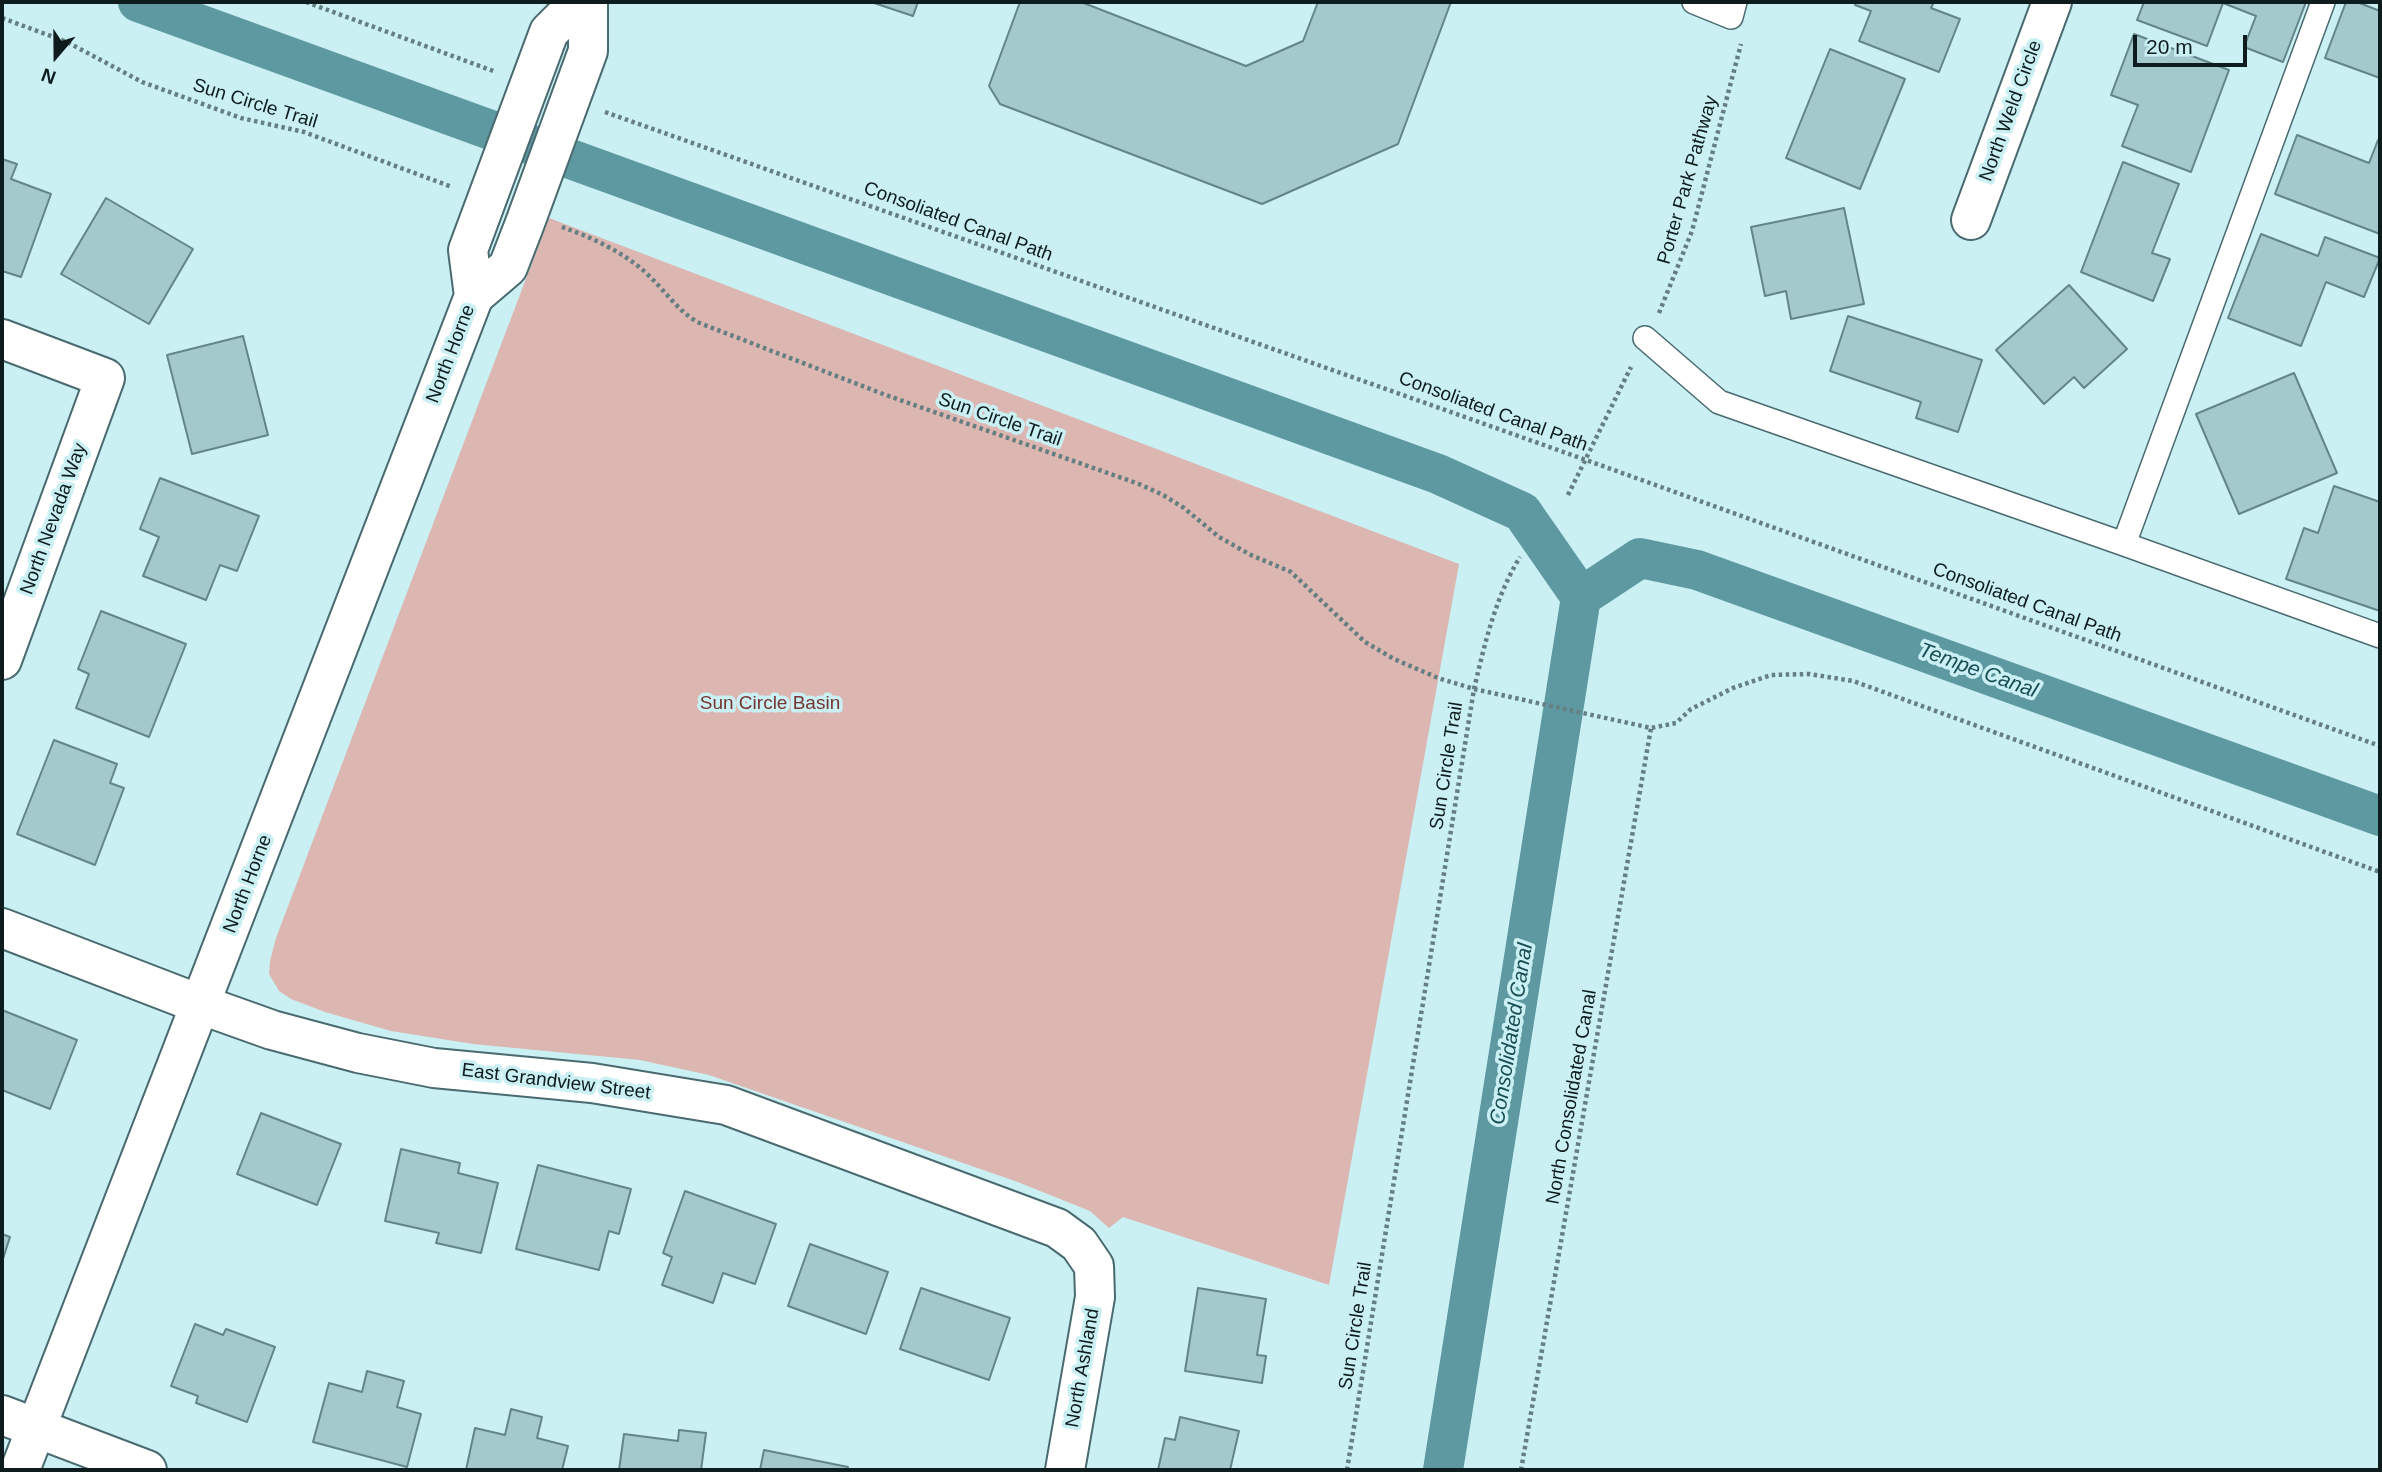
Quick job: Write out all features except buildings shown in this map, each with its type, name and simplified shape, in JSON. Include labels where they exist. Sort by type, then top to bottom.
[{"type":"street","name":"North Horne","points":[[20,1470],[19,1421],[202,1005],[474,296],[468,250],[494,180],[516,88],[549,32],[579,2]]},
{"type":"street","name":"North Horne","points":[[474,296],[508,267],[535,195],[581,109],[588,51],[588,2]]},
{"type":"street","name":"North Weld Circle","points":[[1971,220],[2052,2]]},
{"type":"street","name":"North Nevada Way","points":[[2,339],[106,377],[2,660]]},
{"type":"street","name":"East Grandview Street","points":[[2,928],[272,1030],[358,1053],[434,1068],[592,1083],[726,1105],[1057,1228],[1079,1244],[1094,1266]]},
{"type":"street","name":"North Ashland","points":[[1065,1470],[1095,1297],[1094,1266]]},
{"type":"street","points":[[19,1421],[147,1470]]},
{"type":"lane","points":[[1693,2],[1731,17],[1735,2]]},
{"type":"lane","points":[[2124,544],[2323,2]]},
{"type":"lane","points":[[1645,338],[1719,402],[2380,636]]},
{"type":"path","points":[[306,2],[516,88]]},
{"type":"path","name":"Sun Circle Trail","points":[[2,18],[67,42],[142,82],[241,118],[304,132],[453,187]]},
{"type":"path","name":"Porter Park Pathway","points":[[1568,495],[1664,303],[1692,231],[1744,36]]},
{"type":"path","name":"Consoliated Canal Path","points":[[581,109],[1586,460],[2380,746]]},
{"type":"path","name":"Sun Circle Trail","points":[[559,226],[581,234],[633,261],[682,313],[697,322],[883,394],[1139,484],[1163,495],[1220,537],[1251,555],[1291,572],[1365,642],[1394,659],[1438,678],[1474,689],[1347,1470]]},
{"type":"path","points":[[1520,557],[1492,615],[1474,689],[1651,728],[1676,723],[1691,709],[1732,688],[1771,675],[1809,674],[1853,681],[2380,872]]},
{"type":"path","name":"North Consolidated Canal","points":[[1521,1470],[1651,728]]},
{"type":"green space","name":"Sun Circle Basin","points":[[549,218],[1459,564],[1329,1285],[1123,1217],[1109,1228],[1090,1211],[1015,1181],[709,1075],[640,1060],[473,1044],[391,1031],[325,1012],[291,999],[279,991],[269,974],[276,938]]},
{"type":"waterway","points":[[138,2],[1438,474],[1522,512],[1581,597]]},
{"type":"waterway","name":"Tempe Canal","points":[[1581,597],[1640,558],[1697,570],[2380,816]]},
{"type":"waterway","name":"Consolidated Canal","points":[[1443,1470],[1581,597]]}]
